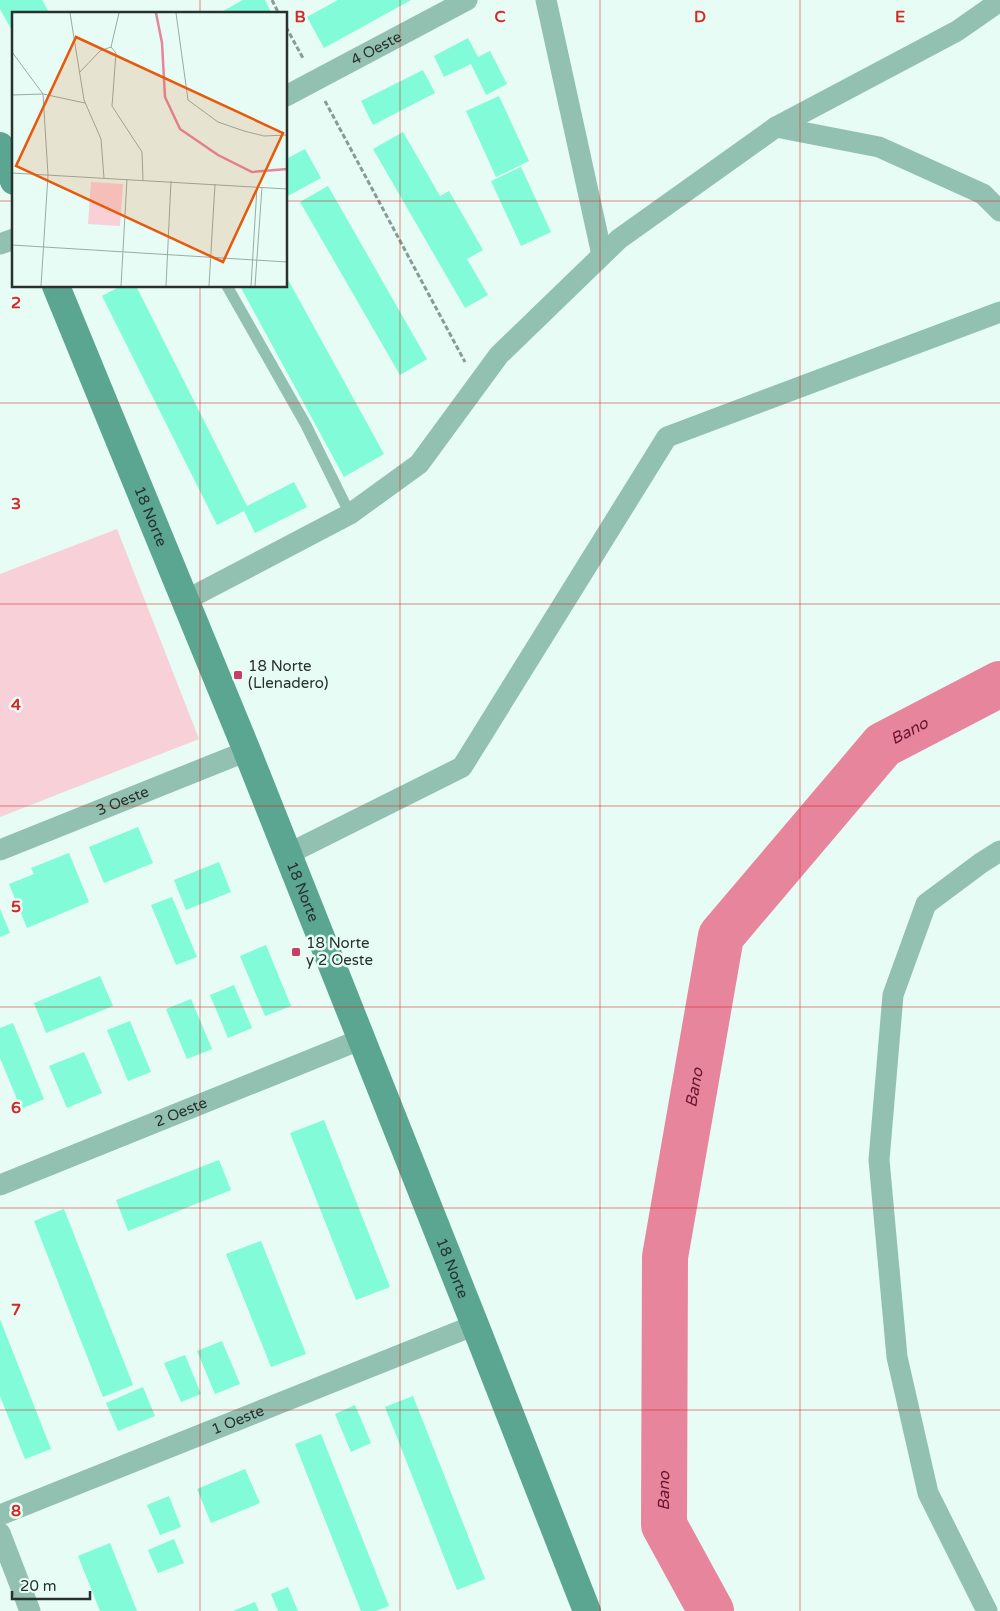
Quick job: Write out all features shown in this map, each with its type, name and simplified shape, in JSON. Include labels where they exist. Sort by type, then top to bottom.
[{"type":"main road","points":[[0,146],[12,176]]},
{"type":"main road","name":"18 Norte","points":[[57,288],[247,751],[475,1325],[578,1608]]},
{"type":"street","name":"4 Oeste","points":[[288,95],[466,0]]},
{"type":"street","points":[[546,0],[602,255]]},
{"type":"street","points":[[186,600],[350,514],[419,464],[499,355],[619,239],[776,127],[957,31],[1000,1]]},
{"type":"street","points":[[776,127],[880,148],[983,194],[1000,211]]},
{"type":"street","points":[[0,244],[12,240]]},
{"type":"street","points":[[288,854],[462,767],[667,436],[1000,312]]},
{"type":"street","name":"3 Oeste","points":[[0,850],[247,751]]},
{"type":"street","points":[[986,1611],[928,1494],[897,1357],[879,1160],[893,995],[926,904],[981,862],[1000,851]]},
{"type":"street","name":"2 Oeste","points":[[0,1185],[362,1039]]},
{"type":"street","name":"1 Oeste","points":[[0,1515],[475,1325]]},
{"type":"street","points":[[0,1533],[30,1611]]},
{"type":"lane","points":[[228,288],[306,425],[350,514]]},
{"type":"path","points":[[272,0],[278,12]]},
{"type":"path","points":[[288,31],[477,385]]},
{"type":"shaded area","points":[[117,529],[199,739],[0,817],[0,574]]},
{"type":"building","points":[[0,0],[42,0],[49,12],[12,12],[12,30],[0,9]]},
{"type":"building","points":[[243,0],[265,0],[271,12],[221,12]]},
{"type":"building","points":[[338,0],[411,0],[324,48],[307,17]]},
{"type":"building","points":[[468,38],[478,57],[490,51],[507,84],[486,95],[471,64],[444,77],[434,56]]},
{"type":"building","points":[[423,70],[435,93],[373,125],[361,101]]},
{"type":"building","points":[[499,96],[529,161],[496,177],[466,111]]},
{"type":"building","points":[[403,132],[440,196],[449,191],[483,250],[467,259],[488,295],[465,308],[373,149]]},
{"type":"building","points":[[305,149],[321,178],[288,196],[288,158]]},
{"type":"building","points":[[521,167],[551,232],[521,246],[491,181]]},
{"type":"building","points":[[328,186],[427,359],[400,375],[300,202]]},
{"type":"building","points":[[288,280],[384,454],[344,477],[241,288],[288,288]]},
{"type":"building","points":[[117,288],[137,288],[247,506],[294,482],[307,507],[255,533],[244,511],[217,525],[102,296]]},
{"type":"building","points":[[138,827],[153,863],[104,883],[89,847]]},
{"type":"building","points":[[69,853],[89,902],[27,928],[9,884],[34,874],[31,868]]},
{"type":"building","points":[[219,862],[231,892],[186,910],[174,880]]},
{"type":"building","points":[[172,897],[197,957],[176,965],[151,905]]},
{"type":"building","points":[[0,909],[10,933],[0,937]]},
{"type":"building","points":[[266,945],[291,1006],[265,1016],[240,956]]},
{"type":"building","points":[[100,976],[113,1006],[46,1033],[34,1003]]},
{"type":"building","points":[[234,985],[252,1028],[228,1038],[210,995]]},
{"type":"building","points":[[191,999],[212,1049],[187,1059],[166,1009]]},
{"type":"building","points":[[130,1021],[151,1072],[128,1081],[107,1030]]},
{"type":"building","points":[[13,1023],[44,1099],[21,1109],[0,1058],[0,1028]]},
{"type":"building","points":[[84,1052],[102,1093],[67,1108],[49,1066]]},
{"type":"building","points":[[324,1120],[390,1287],[356,1300],[290,1133]]},
{"type":"building","points":[[219,1160],[231,1190],[128,1231],[116,1200]]},
{"type":"building","points":[[64,1209],[133,1385],[103,1397],[34,1221]]},
{"type":"building","points":[[261,1241],[306,1354],[271,1367],[226,1254]]},
{"type":"building","points":[[0,1319],[51,1449],[25,1459],[0,1396]]},
{"type":"building","points":[[222,1341],[240,1384],[215,1394],[197,1351]]},
{"type":"building","points":[[185,1355],[201,1394],[181,1402],[164,1363]]},
{"type":"building","points":[[143,1387],[155,1416],[118,1431],[106,1403]]},
{"type":"building","points":[[413,1396],[485,1579],[457,1590],[385,1407]]},
{"type":"building","points":[[355,1405],[371,1443],[351,1452],[335,1414]]},
{"type":"building","points":[[321,1434],[389,1606],[376,1611],[361,1611],[295,1444]]},
{"type":"building","points":[[245,1469],[260,1503],[211,1523],[197,1489]]},
{"type":"building","points":[[169,1496],[181,1527],[160,1535],[147,1505]]},
{"type":"building","points":[[174,1539],[184,1563],[158,1573],[148,1550]]},
{"type":"building","points":[[110,1543],[137,1611],[100,1611],[78,1556]]},
{"type":"building","points":[[288,1587],[298,1611],[278,1611],[271,1594]]},
{"type":"building","points":[[255,1602],[259,1611],[233,1611]]},
{"type":"waterway","name":"Bano","points":[[711,1611],[664,1525],[665,1257],[721,936],[883,745],[1000,684]]},
{"type":"place","name":"18 Norte (Llenadero)","points":[[238,675]]},
{"type":"place","name":"18 Norte y 2 Oeste","points":[[296,952]]}]
